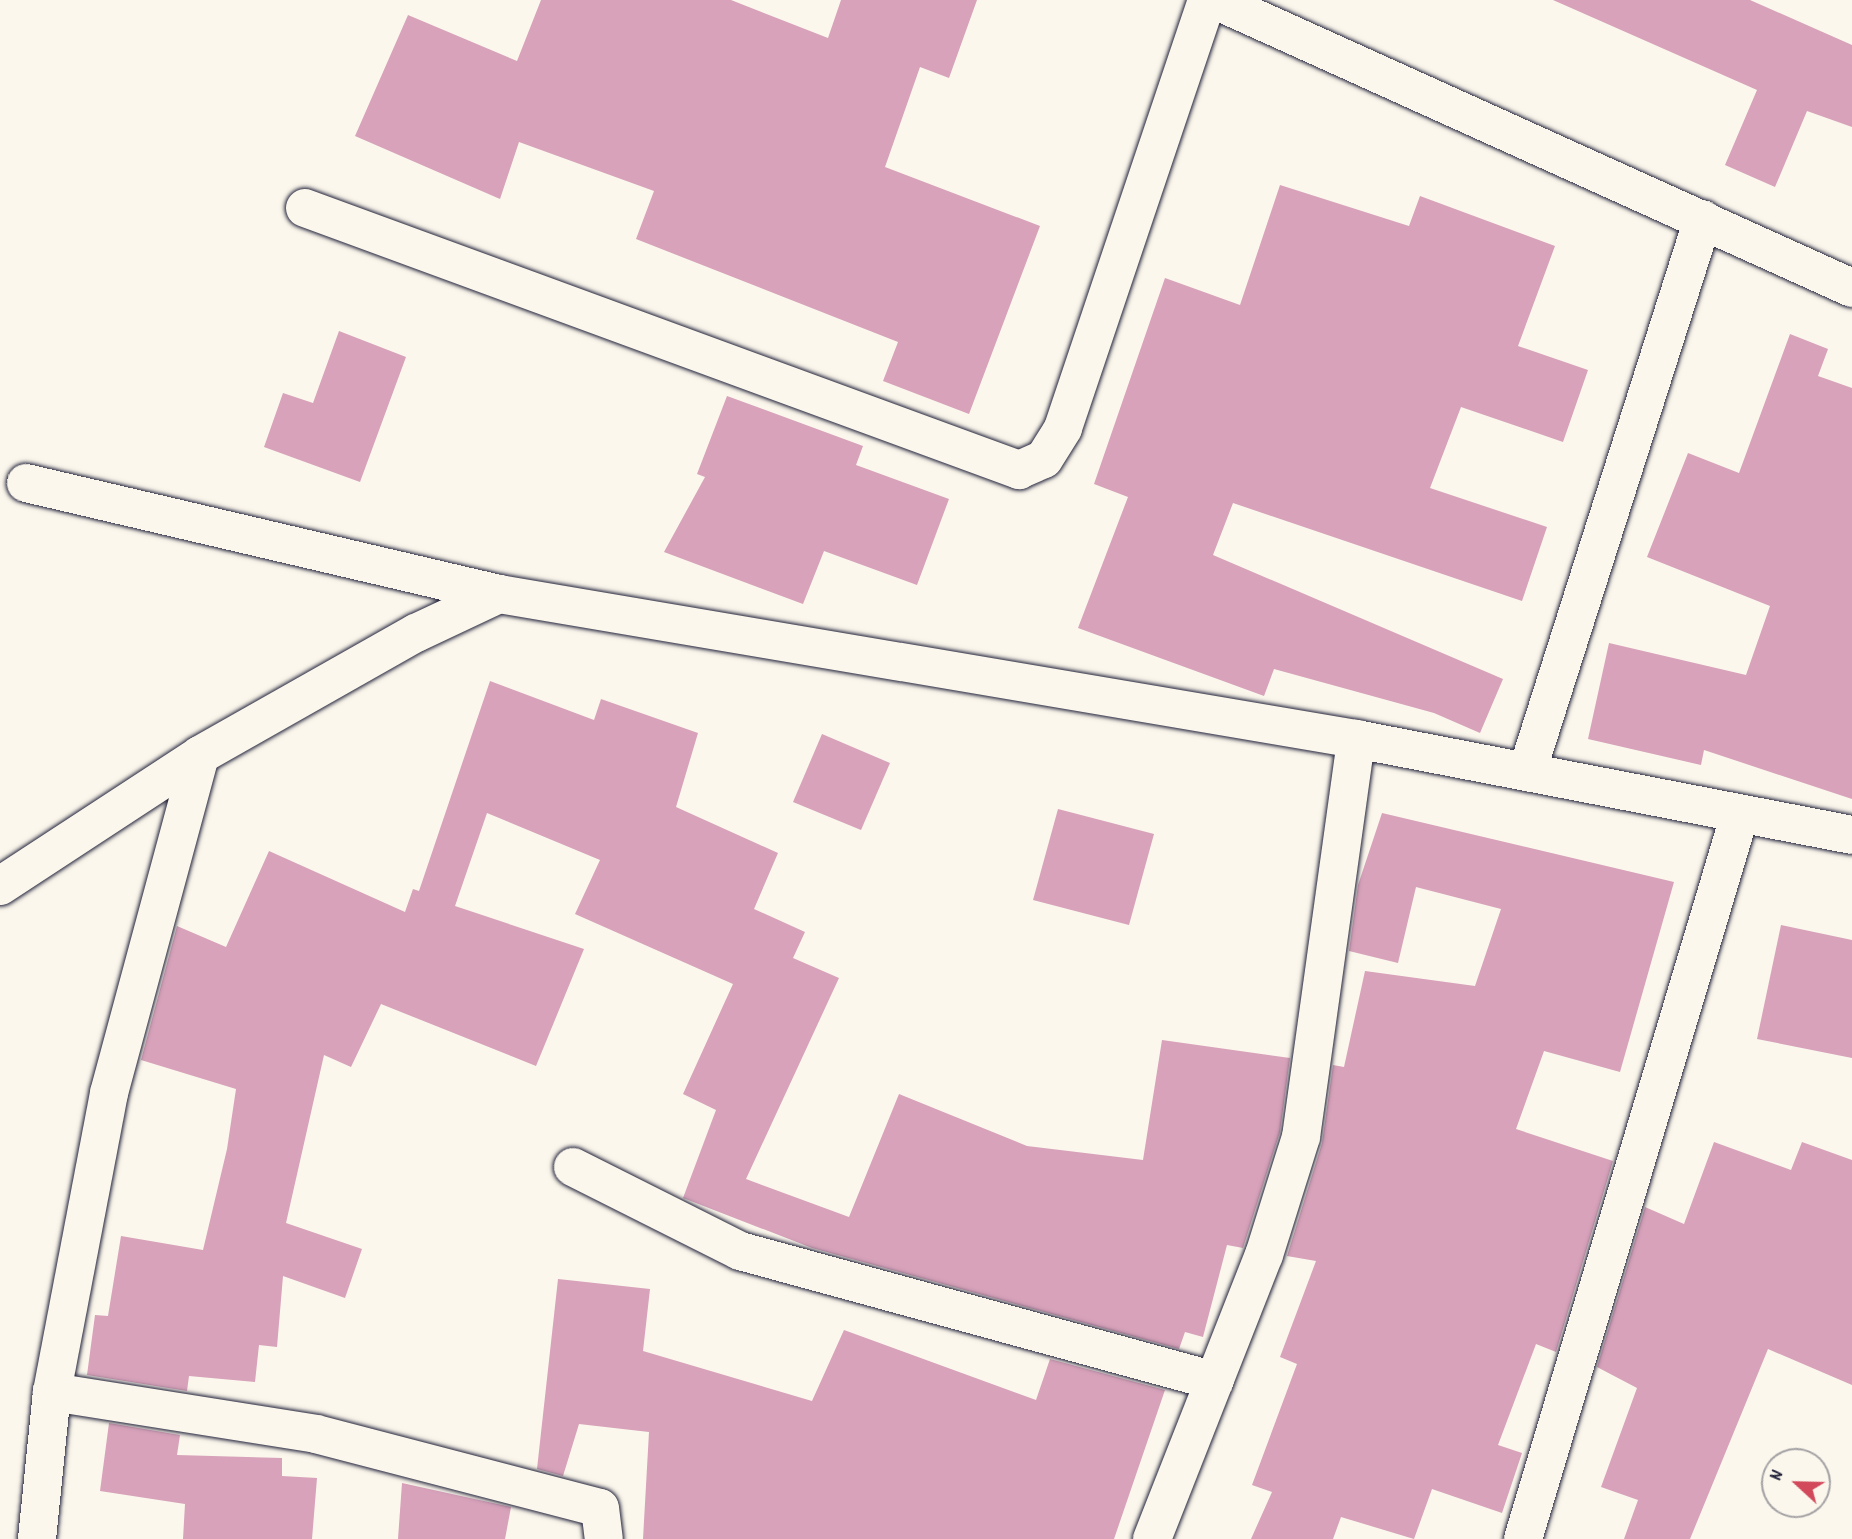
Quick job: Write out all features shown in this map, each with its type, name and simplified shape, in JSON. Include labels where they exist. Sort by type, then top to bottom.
[{"type":"street","points":[[305,208],[1019,470],[1044,459],[1063,428],[1207,0]]},
{"type":"street","points":[[1215,0],[1852,288]]},
{"type":"street","points":[[1527,772],[1703,219]]},
{"type":"street","points":[[26,483],[499,594],[1356,739],[1852,835]]},
{"type":"street","points":[[0,886],[200,755],[416,633],[499,594]]},
{"type":"street","points":[[1152,1539],[1214,1381],[1301,1137],[1356,739]]},
{"type":"street","points":[[37,1539],[52,1392],[109,1093],[200,755]]},
{"type":"street","points":[[1522,1539],[1740,814]]},
{"type":"street","points":[[573,1167],[740,1251],[1214,1381]]},
{"type":"street","points":[[52,1392],[316,1434],[600,1508],[604,1539]]},
{"type":"building","points":[[541,0],[731,0],[828,38],[841,0],[977,0],[949,78],[920,67],[885,167],[1040,226],[969,414],[883,381],[898,342],[636,239],[654,191],[519,142],[500,199],[355,136],[408,15],[517,61]]},
{"type":"building","points":[[1553,0],[1750,0],[1852,45],[1852,127],[1807,111],[1775,187],[1725,165],[1757,90]]},
{"type":"building","points":[[1280,185],[1409,226],[1420,196],[1555,246],[1518,346],[1588,370],[1563,442],[1461,407],[1430,488],[1547,527],[1522,601],[1233,503],[1213,555],[1503,679],[1480,733],[1434,713],[1274,669],[1264,696],[1078,628],[1128,497],[1094,484],[1165,278],[1240,305]]},
{"type":"building","points":[[339,331],[406,357],[360,482],[264,447],[283,393],[313,403]]},
{"type":"building","points":[[1790,334],[1828,349],[1818,376],[1852,388],[1852,799],[1704,750],[1701,765],[1588,739],[1609,643],[1746,675],[1770,606],[1647,557],[1688,453],[1739,473]]},
{"type":"building","points":[[727,396],[863,446],[856,465],[949,499],[917,585],[824,551],[803,604],[664,552],[705,477],[697,474]]},
{"type":"building","points":[[490,681],[594,720],[601,699],[698,733],[676,807],[778,853],[754,909],[805,932],[793,958],[839,978],[746,1179],[849,1217],[899,1094],[1027,1146],[1143,1160],[1162,1040],[1290,1058],[1280,1132],[1243,1248],[1227,1245],[1203,1337],[1185,1332],[1179,1349],[812,1248],[683,1198],[716,1110],[683,1094],[733,984],[575,914],[600,860],[487,813],[455,906],[584,949],[536,1066],[381,1004],[351,1067],[324,1055],[286,1223],[362,1249],[345,1298],[283,1276],[277,1347],[259,1345],[255,1382],[189,1376],[187,1391],[87,1375],[95,1315],[108,1316],[121,1236],[203,1250],[227,1149],[236,1089],[141,1060],[177,926],[226,947],[269,851],[405,912],[413,889],[419,891]]},
{"type":"building","points":[[822,734],[890,763],[861,830],[793,802]]},
{"type":"building","points":[[1058,809],[1154,834],[1129,925],[1033,900]]},
{"type":"building","points":[[1382,813],[1674,882],[1620,1072],[1544,1051],[1516,1129],[1613,1161],[1556,1352],[1536,1344],[1498,1445],[1522,1453],[1502,1513],[1432,1489],[1414,1539],[1341,1517],[1333,1539],[1251,1539],[1272,1492],[1252,1485],[1297,1364],[1280,1357],[1316,1261],[1287,1256],[1322,1143],[1333,1065],[1344,1067],[1365,971],[1475,986],[1501,909],[1416,887],[1398,963],[1349,951],[1358,885]]},
{"type":"building","points":[[1781,925],[1852,940],[1852,1058],[1757,1039]]},
{"type":"building","points":[[1714,1142],[1791,1170],[1802,1142],[1852,1160],[1852,1385],[1768,1349],[1690,1539],[1624,1539],[1638,1500],[1601,1487],[1637,1388],[1597,1367],[1645,1207],[1684,1224]]},
{"type":"building","points":[[558,1279],[650,1289],[643,1351],[812,1401],[844,1330],[1036,1400],[1050,1359],[1165,1390],[1114,1539],[643,1539],[649,1432],[579,1424],[563,1476],[537,1469]]},
{"type":"building","points":[[109,1423],[180,1435],[177,1455],[282,1458],[282,1476],[317,1478],[312,1539],[183,1539],[185,1504],[100,1491]]},
{"type":"building","points":[[402,1483],[511,1507],[505,1539],[398,1539]]}]
